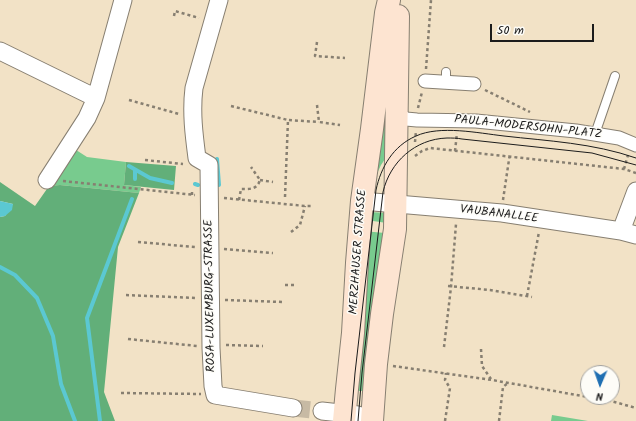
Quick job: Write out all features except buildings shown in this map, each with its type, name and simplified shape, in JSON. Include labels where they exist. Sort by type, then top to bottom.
[{"type":"main road","name":"MERZHAUSER STRASSE","points":[[356,418],[353,333],[357,263],[362,201],[389,0]]},
{"type":"main road","points":[[356,418],[374,390],[382,314],[395,229],[397,0]]},
{"type":"main road","name":"MERZHAUSER STRASSE","points":[[378,83],[385,101],[397,113]]},
{"type":"street","points":[[47,180],[87,118],[96,98],[123,0]]},
{"type":"street","name":"ROSA-LUXEMBURG-STRASSE","points":[[215,394],[213,386],[211,346],[209,197],[193,116],[194,88],[219,0]]},
{"type":"street","points":[[0,51],[96,98]]},
{"type":"street","points":[[425,81],[446,77],[474,84]]},
{"type":"street","name":"PAULA-MODERSOHN-PLATZ","points":[[397,113],[406,118],[417,120],[476,121],[594,134],[619,138],[636,145]]},
{"type":"street","points":[[628,233],[636,191]]},
{"type":"street","name":"VAUBANALLEE","points":[[362,201],[502,213],[628,233]]},
{"type":"street","points":[[215,394],[293,408]]},
{"type":"street","points":[[322,411],[356,418]]},
{"type":"lane","points":[[594,134],[615,76]]},
{"type":"path","points":[[425,81],[431,0]]},
{"type":"path","points":[[174,16],[175,11],[213,22]]},
{"type":"path","points":[[317,42],[315,56],[345,58]]},
{"type":"path","points":[[474,84],[532,113]]},
{"type":"path","points":[[129,100],[186,116],[193,116]]},
{"type":"path","points":[[317,105],[319,122]]},
{"type":"path","points":[[231,106],[288,120],[340,124]]},
{"type":"path","points":[[285,197],[288,120]]},
{"type":"path","points":[[414,156],[422,150],[430,148],[569,162],[624,169],[636,173]]},
{"type":"path","points":[[502,213],[510,155]]},
{"type":"path","points":[[145,160],[184,164],[203,162]]},
{"type":"path","points":[[251,167],[260,180],[273,182]]},
{"type":"path","points":[[47,180],[239,200],[313,206]]},
{"type":"path","points":[[239,200],[241,189],[257,187],[260,180]]},
{"type":"path","points":[[192,190],[192,195]]},
{"type":"path","points":[[290,232],[300,225],[305,206]]},
{"type":"path","points":[[527,296],[542,220]]},
{"type":"path","points":[[444,347],[455,239]]},
{"type":"path","points":[[285,286],[295,285]]},
{"type":"path","points":[[450,286],[490,290],[532,297]]},
{"type":"path","points":[[126,295],[283,302]]},
{"type":"path","points":[[128,339],[211,346],[263,346]]},
{"type":"path","points":[[481,349],[482,366],[492,380]]},
{"type":"path","points":[[392,366],[508,382],[580,395]]},
{"type":"path","points":[[445,421],[450,388],[445,380],[446,373]]},
{"type":"path","points":[[498,421],[503,387],[508,382]]},
{"type":"path","points":[[121,393],[215,394]]},
{"type":"path","points":[[620,404],[636,408]]},
{"type":"green space","points":[[383,109],[390,116],[389,153],[375,178]]},
{"type":"green space","points":[[73,148],[87,157],[126,162],[124,185],[141,187],[139,193],[60,185],[49,186]]},
{"type":"green space","points":[[126,162],[176,166],[174,190],[124,185]]},
{"type":"green space","points":[[0,182],[35,206],[49,186],[60,185],[139,193],[118,247],[104,392],[115,421],[0,421],[0,217],[5,216],[13,204],[0,201]]},
{"type":"green space","points":[[370,212],[388,213],[387,223],[366,220]]},
{"type":"green space","points":[[363,231],[385,233],[364,391],[350,391]]},
{"type":"green space","points":[[552,415],[588,421],[551,421]]},
{"type":"water","points":[[0,201],[13,204],[12,210],[5,216],[0,217]]},
{"type":"waterway","points":[[217,159],[219,185],[217,185]]},
{"type":"waterway","points":[[129,166],[150,178],[172,183]]},
{"type":"waterway","points":[[135,170],[135,179]]},
{"type":"waterway","points":[[100,421],[87,318],[132,199]]},
{"type":"waterway","points":[[0,267],[15,275],[37,298],[53,336],[61,384],[75,421]]},
{"type":"tunnel","points":[[293,408],[322,411]]},
{"type":"tram line","points":[[351,421],[376,190],[385,165],[389,158],[401,145],[416,136],[436,131],[448,130],[554,141],[603,149],[636,158]]},
{"type":"tram line","points":[[358,421],[362,373],[383,192],[391,171],[406,154],[424,143],[435,139],[454,138],[592,153],[636,165]]}]
